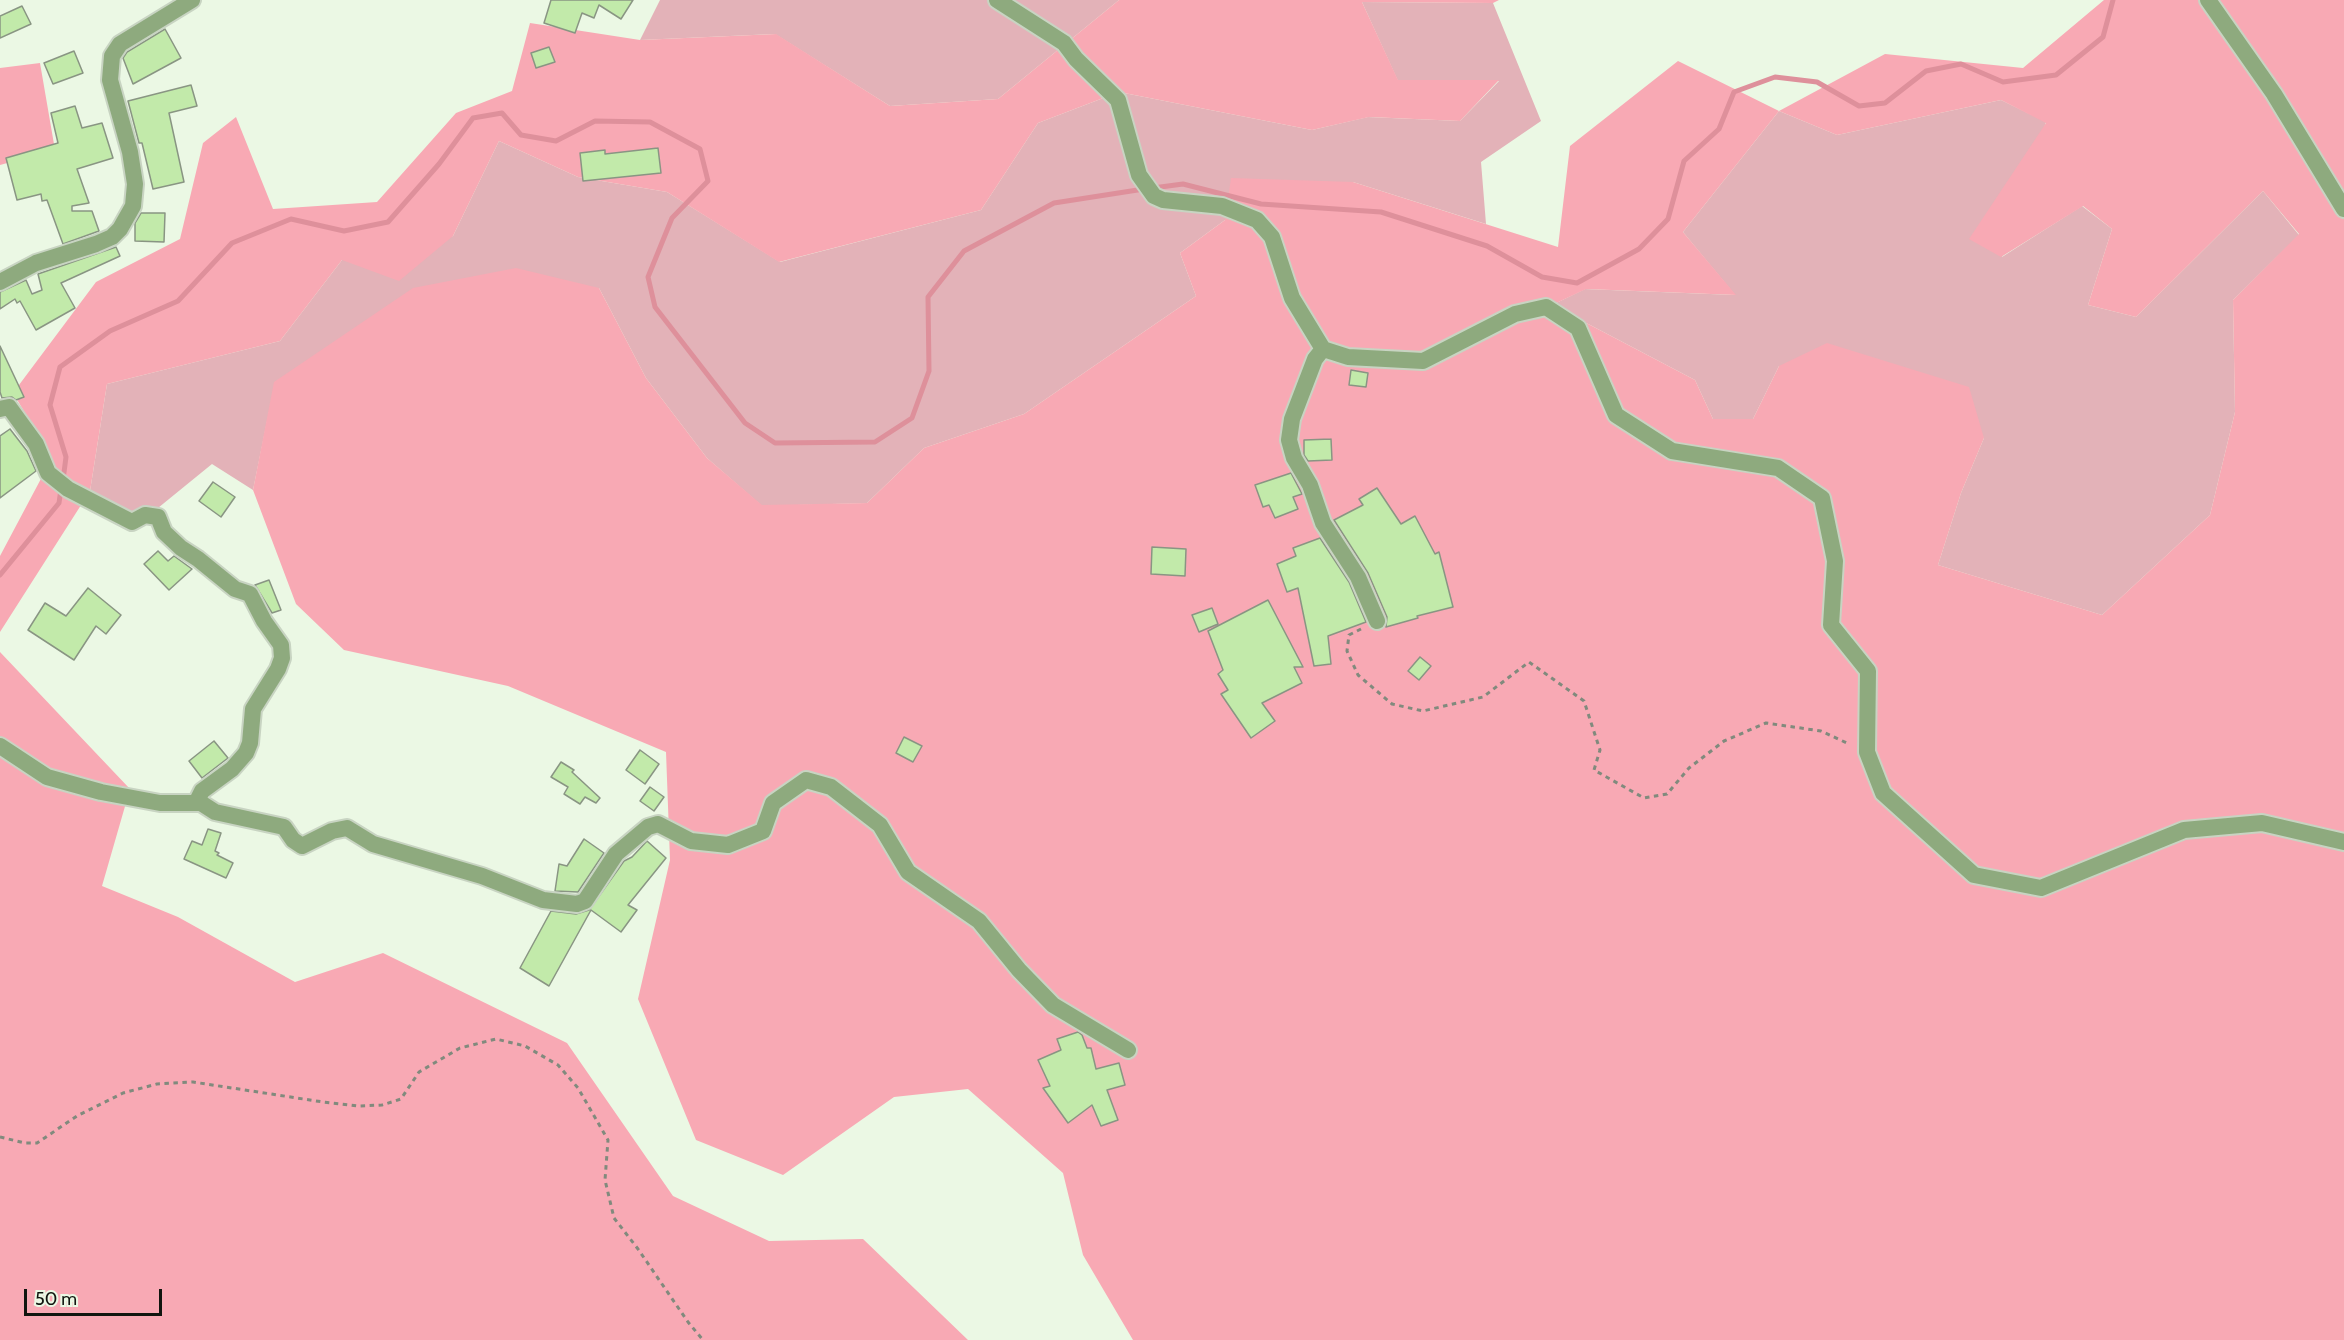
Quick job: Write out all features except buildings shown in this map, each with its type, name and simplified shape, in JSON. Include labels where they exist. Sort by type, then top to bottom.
[{"type":"street","points":[[0,282],[36,263],[112,237],[120,229],[133,206],[135,184],[130,152],[110,80],[112,56],[120,44],[192,0]]},
{"type":"street","points":[[997,0],[1064,43],[1076,59],[1118,100],[1140,175],[1154,196],[1163,200],[1222,206],[1257,220],[1272,237],[1292,298],[1323,349],[1348,357],[1423,361],[1515,314],[1546,307],[1578,328],[1616,415],[1672,451],[1778,468],[1822,498],[1835,561],[1831,625],[1868,671],[1867,752],[1883,792],[1974,875],[2041,888],[2184,830],[2262,823],[2344,842]]},
{"type":"street","points":[[2208,0],[2274,94],[2344,209]]},
{"type":"street","points":[[1323,349],[1315,359],[1292,419],[1289,440],[1294,458],[1310,485],[1323,523],[1358,577],[1377,621]]},
{"type":"street","points":[[0,410],[9,407],[36,444],[48,473],[68,489],[132,522],[146,515],[158,517],[164,532],[181,548],[235,589],[250,594],[264,621],[281,645],[282,658],[278,669],[253,709],[250,743],[246,753],[232,769],[202,791],[198,799],[215,812],[284,827],[293,840],[302,846],[332,831],[347,828],[373,844],[482,876],[543,900],[577,904],[585,901],[616,854],[648,826],[658,824],[691,841],[728,845],[763,831],[773,802],[806,780],[831,787],[880,825],[908,872],[979,921],[1019,970],[1053,1005],[1128,1050]]},
{"type":"street","points":[[0,746],[47,777],[100,792],[160,803],[201,803]]},
{"type":"path","points":[[1377,621],[1349,635],[1347,651],[1358,675],[1392,704],[1423,711],[1483,698],[1529,662],[1584,700],[1599,750],[1594,770],[1644,798],[1667,794],[1689,768],[1724,741],[1766,723],[1821,731],[1867,752]]},
{"type":"path","points":[[0,1137],[25,1143],[37,1143],[77,1116],[123,1093],[157,1084],[193,1082],[323,1102],[358,1106],[382,1105],[401,1099],[419,1072],[460,1048],[496,1039],[525,1046],[558,1065],[578,1088],[608,1140],[606,1180],[614,1218],[703,1340]]},
{"type":"shaded area","points":[[660,0],[1119,0],[998,99],[890,106],[775,34],[640,40]]},
{"type":"shaded area","points":[[1119,0],[1499,0],[1493,3],[1362,2],[1398,80],[1499,80],[1460,121],[1369,117],[1312,130],[1119,92],[1038,123],[981,210],[779,262],[667,192],[578,177],[499,141],[453,236],[399,281],[342,260],[280,341],[107,384],[90,491],[0,632],[0,556],[52,458],[13,393],[96,282],[180,239],[203,143],[236,117],[273,209],[377,202],[456,113],[512,91],[530,23],[640,40],[776,34],[890,106],[998,99]]},
{"type":"shaded area","points":[[2104,0],[2344,0],[2344,1340],[1133,1340],[1083,1255],[1063,1173],[968,1089],[894,1097],[783,1175],[696,1140],[638,999],[670,860],[666,752],[508,686],[344,650],[296,604],[253,490],[274,382],[413,288],[516,268],[599,288],[646,378],[707,458],[762,505],[867,503],[924,448],[1024,414],[1196,296],[1180,253],[1225,220],[1231,178],[1353,182],[1558,247],[1570,146],[1678,61],[1779,111],[1885,54],[2023,68]],"holes":[[[2001,100],[2046,123],[1969,239],[2001,257],[2083,206],[2112,229],[2088,305],[2136,317],[2263,191],[2299,234],[2233,300],[2235,412],[2210,515],[2102,615],[1938,565],[1961,493],[1984,438],[1969,387],[1827,343],[1779,366],[1753,419],[1713,419],[1695,380],[1552,305],[1586,289],[1736,295],[1683,232],[1779,111],[1837,135]]]},
{"type":"shaded area","points":[[1362,2],[1493,3],[1541,121],[1481,162],[1486,224],[1353,182],[1225,220],[1180,253],[1196,296],[1024,414],[924,448],[867,503],[762,506],[707,458],[646,378],[599,288],[275,382],[253,490],[212,464],[142,521],[90,491],[107,384],[280,341],[342,260],[453,236],[499,141],[578,177],[667,192],[780,262],[981,210],[1038,123],[1119,92],[1312,130],[1368,117],[1460,121],[1499,81],[1398,81]]},
{"type":"shaded area","points":[[40,63],[55,150],[0,165],[0,68]]},
{"type":"shaded area","points":[[2001,100],[2046,122],[2002,257],[2082,206],[2112,229],[2088,305],[2136,317],[2263,191],[2299,235],[2233,300],[2235,412],[2210,515],[2102,615],[1938,565],[1961,493],[1984,438],[1779,366],[1753,419],[1713,419],[1695,380],[1552,305],[1585,289],[1735,295],[1683,232],[1779,111],[1837,135]]},
{"type":"shaded area","points":[[0,652],[130,789],[102,886],[178,917],[295,982],[383,953],[567,1043],[673,1196],[769,1241],[863,1239],[968,1340],[0,1340]]},
{"type":"waterway","points":[[1153,188],[1183,184],[1261,204],[1381,212],[1487,246],[1542,277],[1577,283],[1639,249],[1668,219],[1684,161],[1719,129],[1734,92],[1775,77],[1817,82],[1859,106],[1885,103],[1926,71],[1961,64],[2003,82],[2056,75],[2103,37],[2113,0]]},
{"type":"waterway","points":[[63,480],[66,457],[50,405],[60,367],[110,331],[178,301],[232,243],[291,219],[344,231],[388,222],[439,164],[473,118],[502,113],[521,135],[556,141],[595,121],[650,122],[700,149],[708,181],[672,218],[648,277],[655,307],[745,423],[775,443],[875,442],[912,418],[929,371],[928,297],[964,251],[1054,203],[1144,189]]},
{"type":"waterway","points":[[0,575],[59,503],[61,489]]}]
